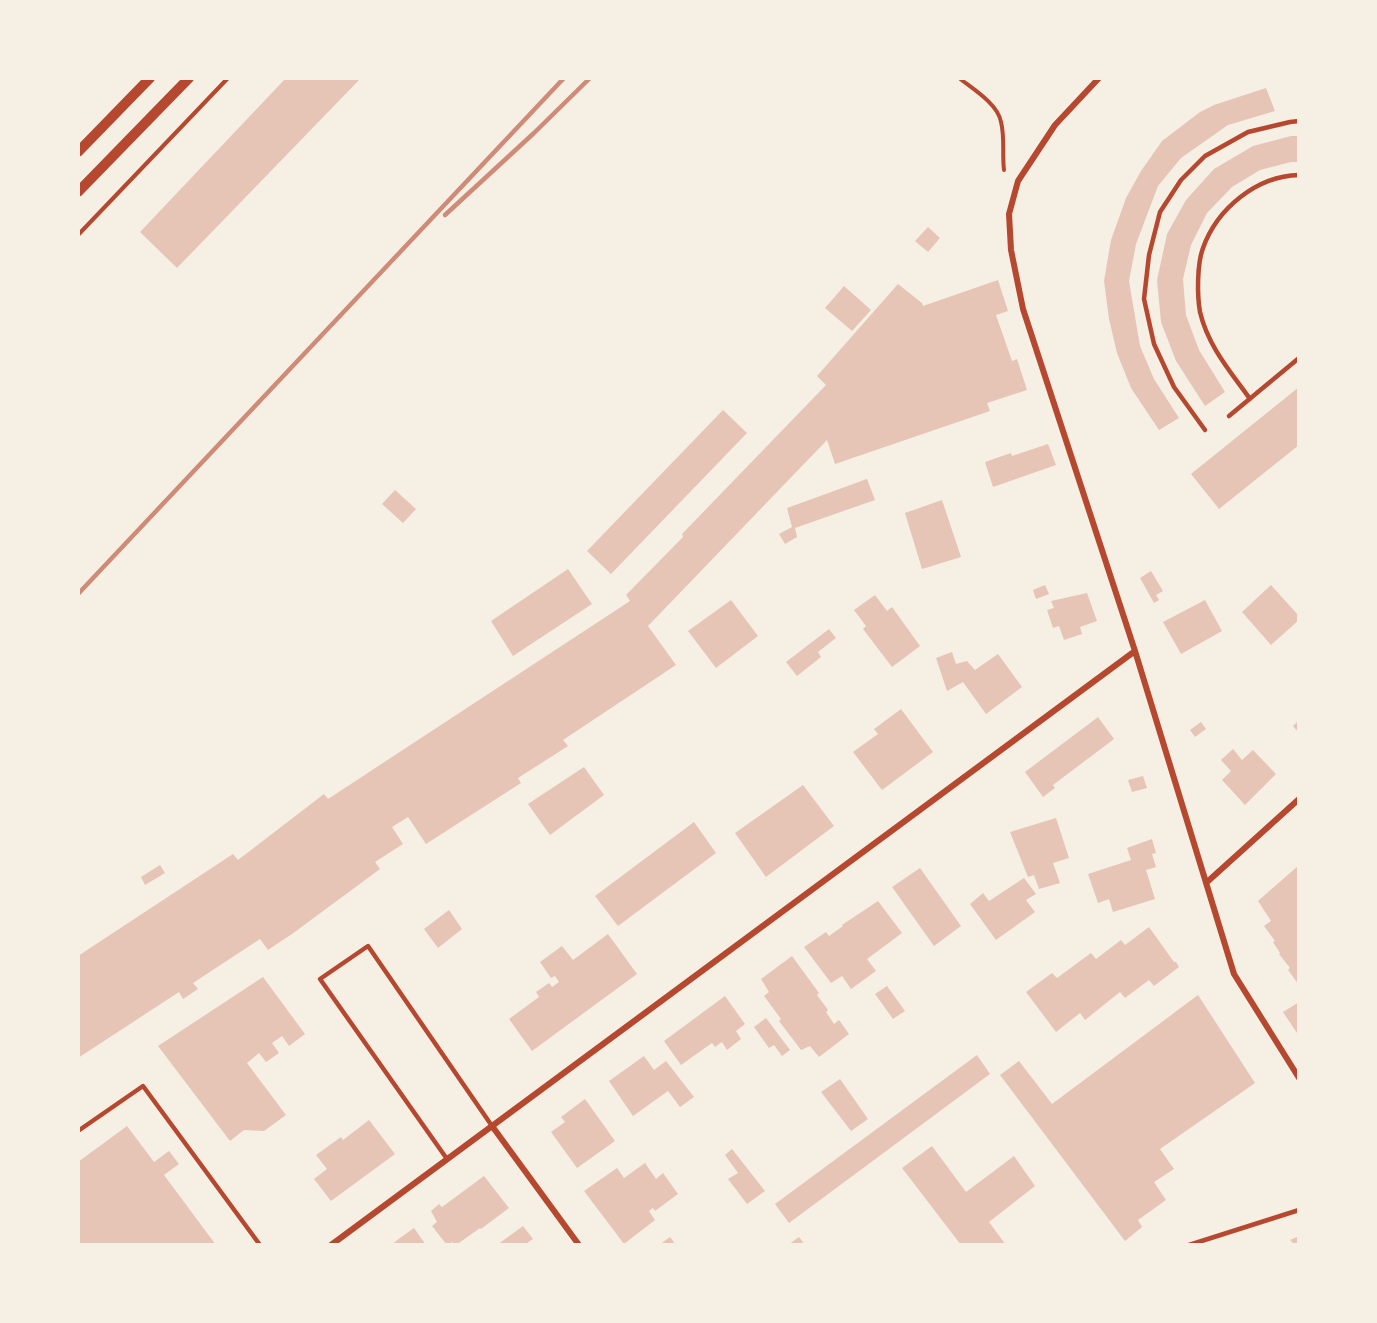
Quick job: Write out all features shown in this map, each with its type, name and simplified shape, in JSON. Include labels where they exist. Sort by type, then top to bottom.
[{"type":"street","points":[[78,152],[150,78]]},
{"type":"street","points":[[78,192],[189,78]]},
{"type":"street","points":[[1099,78],[1055,125],[1018,181],[1009,214],[1011,250],[1023,309],[1135,651],[1234,974],[1299,1078]]},
{"type":"street","points":[[331,1245],[1135,651]]},
{"type":"street","points":[[1206,883],[1299,799]]},
{"type":"street","points":[[492,1126],[579,1245]]},
{"type":"lane","points":[[1205,430],[1174,387],[1154,344],[1144,299],[1149,255],[1160,212],[1181,180],[1205,156],[1248,132],[1299,121]]},
{"type":"lane","points":[[1250,399],[1212,347],[1200,312],[1198,282],[1202,250],[1215,224],[1237,199],[1262,183],[1299,175]]},
{"type":"lane","points":[[1229,416],[1299,358]]},
{"type":"lane","points":[[447,1159],[320,979],[368,946],[492,1126]]},
{"type":"lane","points":[[78,1131],[143,1086],[260,1245]]},
{"type":"lane","points":[[1189,1245],[1299,1210]]},
{"type":"path","points":[[78,235],[228,78]]},
{"type":"path","points":[[959,78],[979,93],[997,112],[1001,122],[1004,172]]},
{"type":"building","points":[[286,78],[361,78],[177,268],[140,232]]},
{"type":"building","points":[[1266,88],[1275,111],[1228,125],[1181,158],[1158,186],[1136,244],[1129,281],[1140,346],[1154,379],[1179,418],[1159,430],[1131,388],[1117,353],[1109,319],[1104,281],[1111,240],[1126,198],[1162,141],[1200,112]]},
{"type":"building","points":[[1299,136],[1299,162],[1260,170],[1232,187],[1207,213],[1191,245],[1183,279],[1186,315],[1199,350],[1225,392],[1205,406],[1176,361],[1161,322],[1157,280],[1167,234],[1186,200],[1214,169],[1253,146]]},
{"type":"building","points":[[928,227],[940,238],[928,252],[915,241]]},
{"type":"building","points":[[998,280],[1008,311],[996,315],[1012,361],[1017,359],[1027,390],[987,403],[990,411],[835,464],[827,440],[648,626],[676,665],[563,740],[568,746],[518,778],[521,783],[426,844],[408,817],[392,827],[403,844],[375,862],[380,869],[292,934],[268,950],[260,939],[193,983],[198,989],[183,999],[179,992],[78,1058],[78,956],[233,854],[238,860],[324,794],[328,799],[630,601],[626,595],[826,385],[817,376],[898,284],[923,306]]},
{"type":"building","points":[[844,286],[871,310],[852,331],[825,308]]},
{"type":"building","points":[[1299,387],[1299,445],[1219,509],[1191,474]]},
{"type":"building","points":[[723,410],[747,433],[611,574],[587,551]]},
{"type":"building","points":[[1048,444],[1056,465],[993,487],[985,462]]},
{"type":"building","points":[[867,479],[875,500],[795,528],[797,537],[785,544],[779,534],[792,527],[787,508]]},
{"type":"building","points":[[395,490],[416,509],[403,523],[382,504]]},
{"type":"building","points":[[942,500],[961,557],[922,569],[905,513]]},
{"type":"building","points":[[568,569],[592,604],[513,656],[491,621]]},
{"type":"building","points":[[1151,571],[1163,591],[1156,595],[1159,600],[1154,603],[1140,578]]},
{"type":"building","points":[[1045,585],[1049,594],[1036,599],[1033,590]]},
{"type":"building","points":[[1271,585],[1299,616],[1299,620],[1271,645],[1242,612]]},
{"type":"building","points":[[1087,593],[1097,621],[1080,627],[1082,634],[1064,640],[1059,626],[1053,628],[1047,610],[1054,608],[1051,601]]},
{"type":"building","points":[[875,595],[887,611],[892,607],[920,646],[892,667],[863,629],[866,626],[854,610]]},
{"type":"building","points":[[731,600],[758,636],[716,668],[688,631]]},
{"type":"building","points":[[1205,600],[1222,631],[1181,654],[1163,622]]},
{"type":"building","points":[[829,629],[836,638],[818,652],[821,657],[797,676],[786,662]]},
{"type":"building","points":[[952,652],[956,664],[967,661],[975,670],[998,654],[1022,687],[986,714],[963,682],[947,691],[936,658]]},
{"type":"building","points":[[901,709],[933,752],[882,790],[853,752],[878,734],[874,729]]},
{"type":"building","points":[[1098,717],[1114,739],[1053,785],[1055,788],[1043,797],[1025,772]]},
{"type":"building","points":[[1299,720],[1299,733],[1293,726]]},
{"type":"building","points":[[1201,722],[1206,729],[1195,737],[1190,730]]},
{"type":"building","points":[[1233,749],[1242,760],[1253,750],[1276,774],[1245,805],[1222,780],[1231,771],[1221,760]]},
{"type":"building","points":[[584,767],[604,795],[550,835],[528,804]]},
{"type":"building","points":[[1143,776],[1147,788],[1132,792],[1128,780]]},
{"type":"building","points":[[803,785],[834,826],[766,877],[735,833]]},
{"type":"building","points":[[1056,818],[1069,858],[1053,863],[1060,883],[1039,889],[1034,875],[1028,877],[1010,832]]},
{"type":"building","points":[[694,822],[716,853],[618,926],[595,896]]},
{"type":"building","points":[[1152,839],[1156,853],[1152,854],[1156,867],[1146,870],[1155,899],[1113,912],[1109,899],[1098,903],[1088,874],[1131,860],[1127,848]]},
{"type":"building","points":[[160,865],[165,873],[145,885],[141,877]]},
{"type":"building","points":[[1299,865],[1299,985],[1279,954],[1273,942],[1275,941],[1264,926],[1271,921],[1258,901]]},
{"type":"building","points":[[920,868],[961,926],[934,946],[892,887]]},
{"type":"building","points":[[1024,878],[1036,894],[1026,900],[1035,912],[996,940],[970,904],[983,893],[989,901]]},
{"type":"building","points":[[878,901],[902,933],[867,959],[876,971],[851,989],[842,976],[831,983],[804,947],[826,932],[829,936]]},
{"type":"building","points":[[449,910],[462,929],[438,948],[424,929]]},
{"type":"building","points":[[1149,927],[1179,967],[1154,986],[1149,980],[1125,998],[1120,992],[1085,1020],[1080,1013],[1056,1032],[1026,992],[1052,973],[1057,978],[1091,953],[1096,959],[1121,940],[1125,945]]},
{"type":"building","points":[[608,934],[637,974],[532,1051],[509,1019],[539,997],[536,992],[549,983],[552,987],[559,982],[555,976],[551,978],[540,962],[562,946],[573,960]]},
{"type":"building","points":[[792,956],[819,993],[817,995],[828,1010],[826,1012],[834,1024],[839,1020],[849,1034],[819,1057],[810,1046],[801,1050],[764,996],[769,992],[761,979]]},
{"type":"building","points":[[263,977],[305,1034],[289,1046],[282,1036],[272,1043],[279,1053],[266,1062],[259,1053],[247,1063],[286,1115],[264,1131],[244,1130],[230,1141],[158,1046]]},
{"type":"building","points":[[887,986],[905,1011],[893,1019],[875,994]]},
{"type":"building","points":[[1198,995],[1255,1083],[1160,1149],[1174,1169],[1154,1182],[1166,1200],[1138,1220],[1142,1227],[1125,1241],[1000,1075],[1019,1061],[1052,1104]]},
{"type":"building","points":[[725,996],[745,1024],[736,1031],[741,1039],[727,1050],[722,1042],[715,1047],[712,1043],[681,1065],[664,1041]]},
{"type":"building","points":[[1299,1002],[1299,1036],[1283,1012]]},
{"type":"building","points":[[766,1018],[790,1050],[782,1056],[774,1045],[769,1048],[754,1027]]},
{"type":"building","points":[[977,1055],[990,1074],[789,1223],[775,1204]]},
{"type":"building","points":[[644,1056],[654,1070],[666,1061],[694,1097],[680,1107],[668,1091],[633,1116],[609,1081]]},
{"type":"building","points":[[840,1079],[868,1119],[851,1131],[821,1092]]},
{"type":"building","points":[[585,1099],[615,1141],[577,1168],[551,1132],[565,1122],[561,1117]]},
{"type":"building","points":[[369,1120],[395,1154],[331,1201],[314,1179],[327,1169],[316,1155],[341,1137],[343,1140]]},
{"type":"building","points":[[127,1126],[154,1162],[169,1151],[179,1164],[164,1175],[216,1245],[78,1245],[78,1162]]},
{"type":"building","points":[[932,1146],[966,1192],[1014,1156],[1035,1186],[989,1222],[1006,1245],[961,1245],[902,1168]]},
{"type":"building","points":[[732,1149],[765,1191],[747,1204],[728,1179],[738,1173],[725,1155]]},
{"type":"building","points":[[645,1163],[656,1179],[663,1173],[678,1194],[655,1211],[653,1208],[649,1211],[655,1220],[624,1244],[584,1191],[617,1168],[624,1178]]},
{"type":"building","points":[[484,1176],[509,1208],[456,1245],[452,1242],[447,1245],[432,1226],[437,1222],[431,1211],[439,1204],[442,1207]]},
{"type":"building","points":[[523,1226],[533,1239],[524,1245],[497,1245]]},
{"type":"building","points":[[414,1228],[426,1245],[391,1245],[400,1238]]},
{"type":"building","points":[[1299,1236],[1299,1245],[1295,1245],[1290,1240]]},
{"type":"building","points":[[670,1237],[676,1245],[659,1245]]},
{"type":"building","points":[[799,1237],[805,1245],[788,1245]]},
{"type":"railway","points":[[78,594],[564,78]]},
{"type":"railway","points":[[445,215],[590,78]]}]
